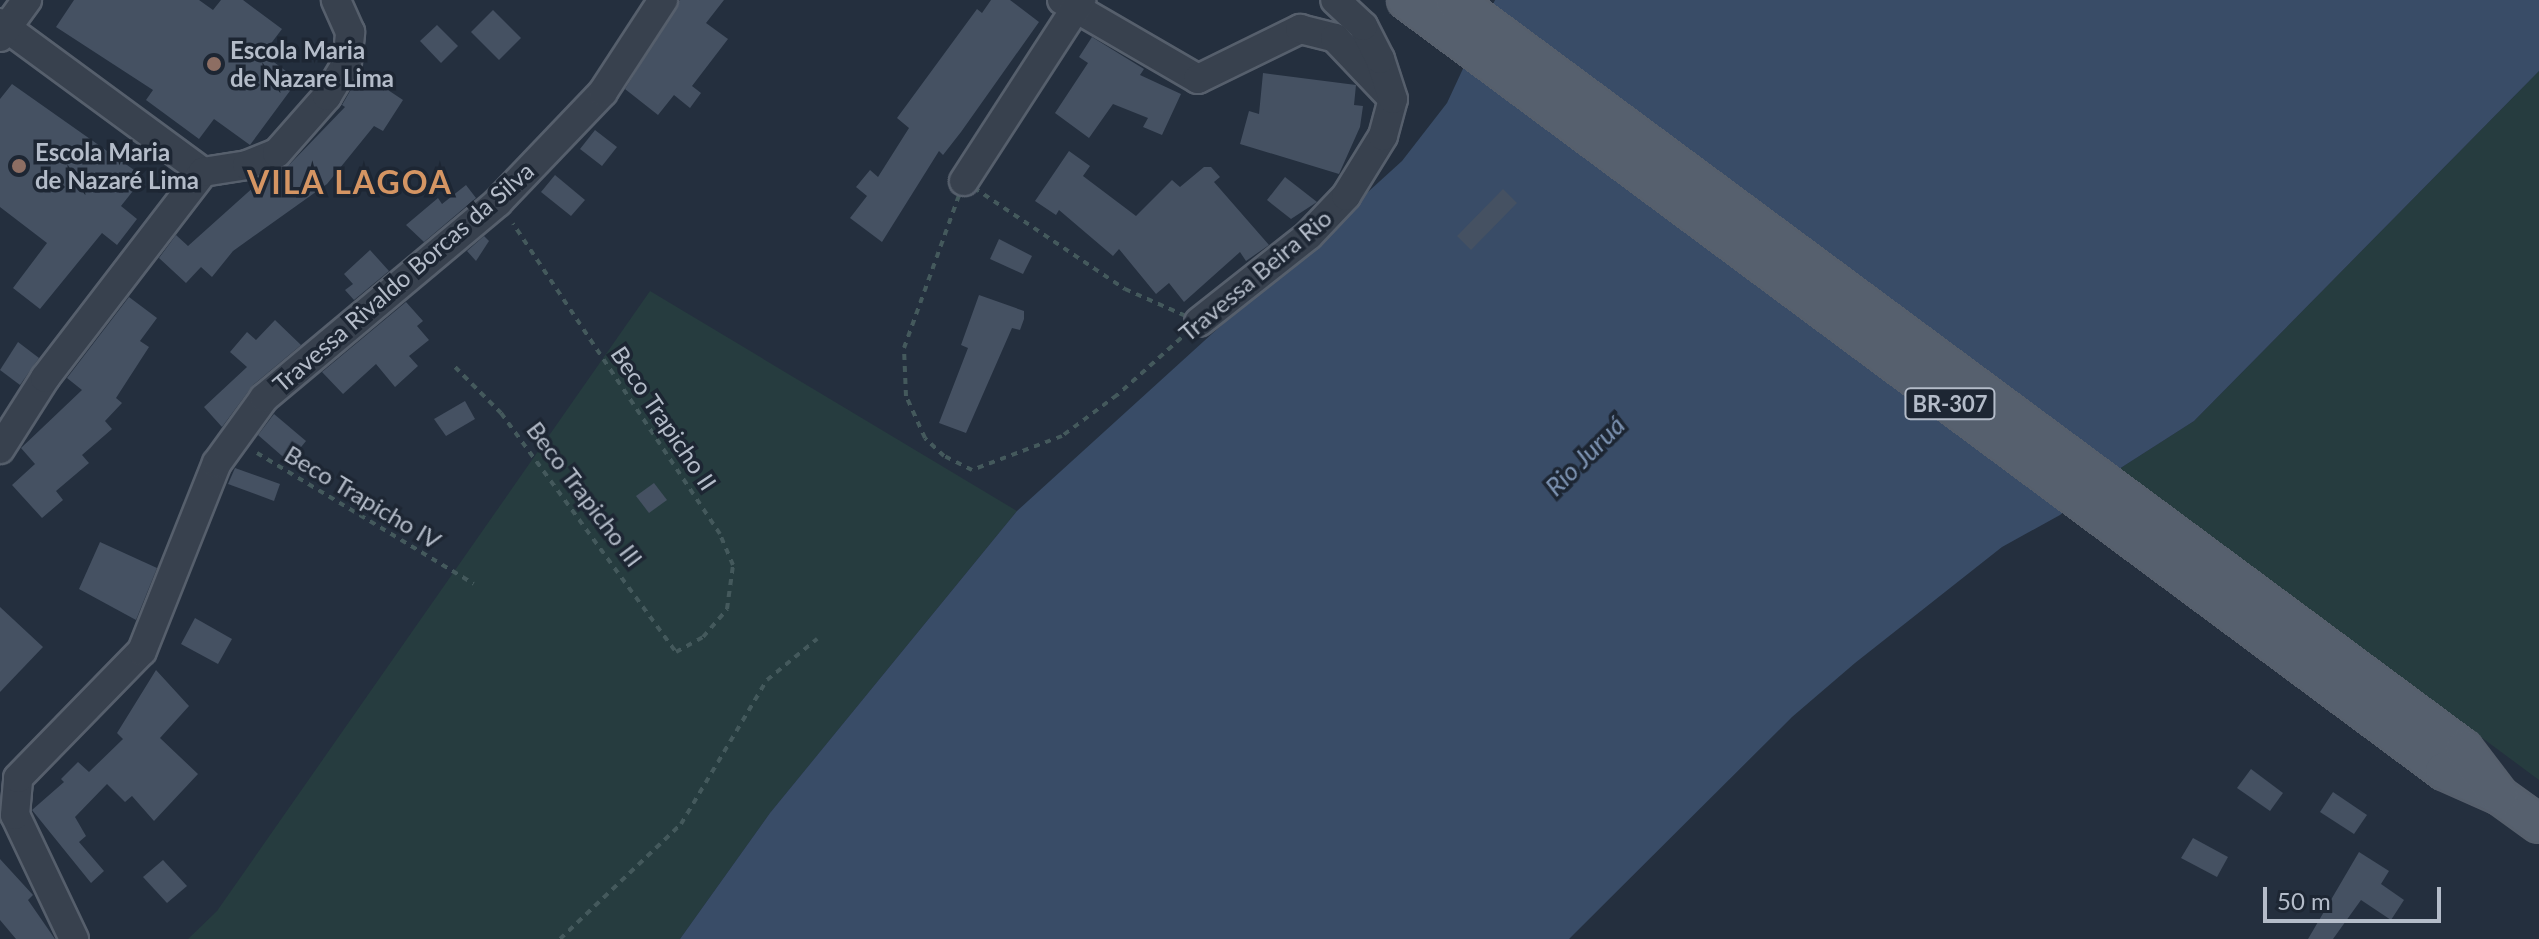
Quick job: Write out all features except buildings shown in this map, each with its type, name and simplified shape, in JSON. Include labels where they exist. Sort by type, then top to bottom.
[{"type":"main road","name":"BR-307","points":[[1406,0],[2444,771],[2500,796],[2539,824]]},
{"type":"main road","name":"BR-307","points":[[1454,0],[2464,749],[2500,796]]},
{"type":"street","points":[[27,0],[2,29],[203,172],[235,168],[277,153],[327,96],[347,63],[350,32],[336,0]]},
{"type":"street","name":"Travessa Rivaldo Borcas da Silva","points":[[16,770],[146,644],[217,463],[264,398],[335,333],[498,202],[603,92],[663,0]]},
{"type":"street","points":[[1335,0],[1363,26],[1393,99]]},
{"type":"street","points":[[964,181],[1072,3],[1198,79],[1300,29],[1335,38],[1393,99]]},
{"type":"street","name":"Travessa Beira Rio","points":[[1199,322],[1309,235],[1346,196],[1383,136],[1393,99]]},
{"type":"street","points":[[0,449],[45,378],[203,172]]},
{"type":"street","points":[[16,770],[15,815],[74,939]]},
{"type":"path","points":[[964,181],[1125,289],[1199,322]]},
{"type":"path","name":"Travessa Beira Rio","points":[[964,181],[904,348],[906,396],[925,438],[944,456],[972,470],[1062,436],[1117,395],[1199,322]]},
{"type":"path","name":"Beco Trapicho II","points":[[498,202],[720,534],[733,565],[727,609],[703,637],[676,652]]},
{"type":"path","name":"Beco Trapicho III","points":[[455,367],[501,413],[676,652]]},
{"type":"path","name":"Beco Trapicho IV","points":[[234,439],[474,584]]},
{"type":"path","points":[[560,939],[681,824],[767,680],[817,639]]},
{"type":"green space","points":[[2539,71],[2539,780],[2119,469],[2194,421]]},
{"type":"green space","points":[[650,291],[1017,511],[770,813],[680,939],[188,939],[217,911]]},
{"type":"water","name":"Rio Juruá","points":[[1495,0],[2539,0],[2539,71],[2194,421],[2119,469],[2060,515],[2002,547],[1855,663],[1792,717],[1569,939],[680,939],[770,813],[1017,511],[1402,161],[1447,103]]},
{"type":"place","name":"Escola Maria de Nazare Lima","points":[[214,64]]},
{"type":"place","name":"Escola Maria de Nazaré Lima","points":[[19,166]]},
{"type":"district","name":"VILA LAGOA","points":[[350,182]]}]
